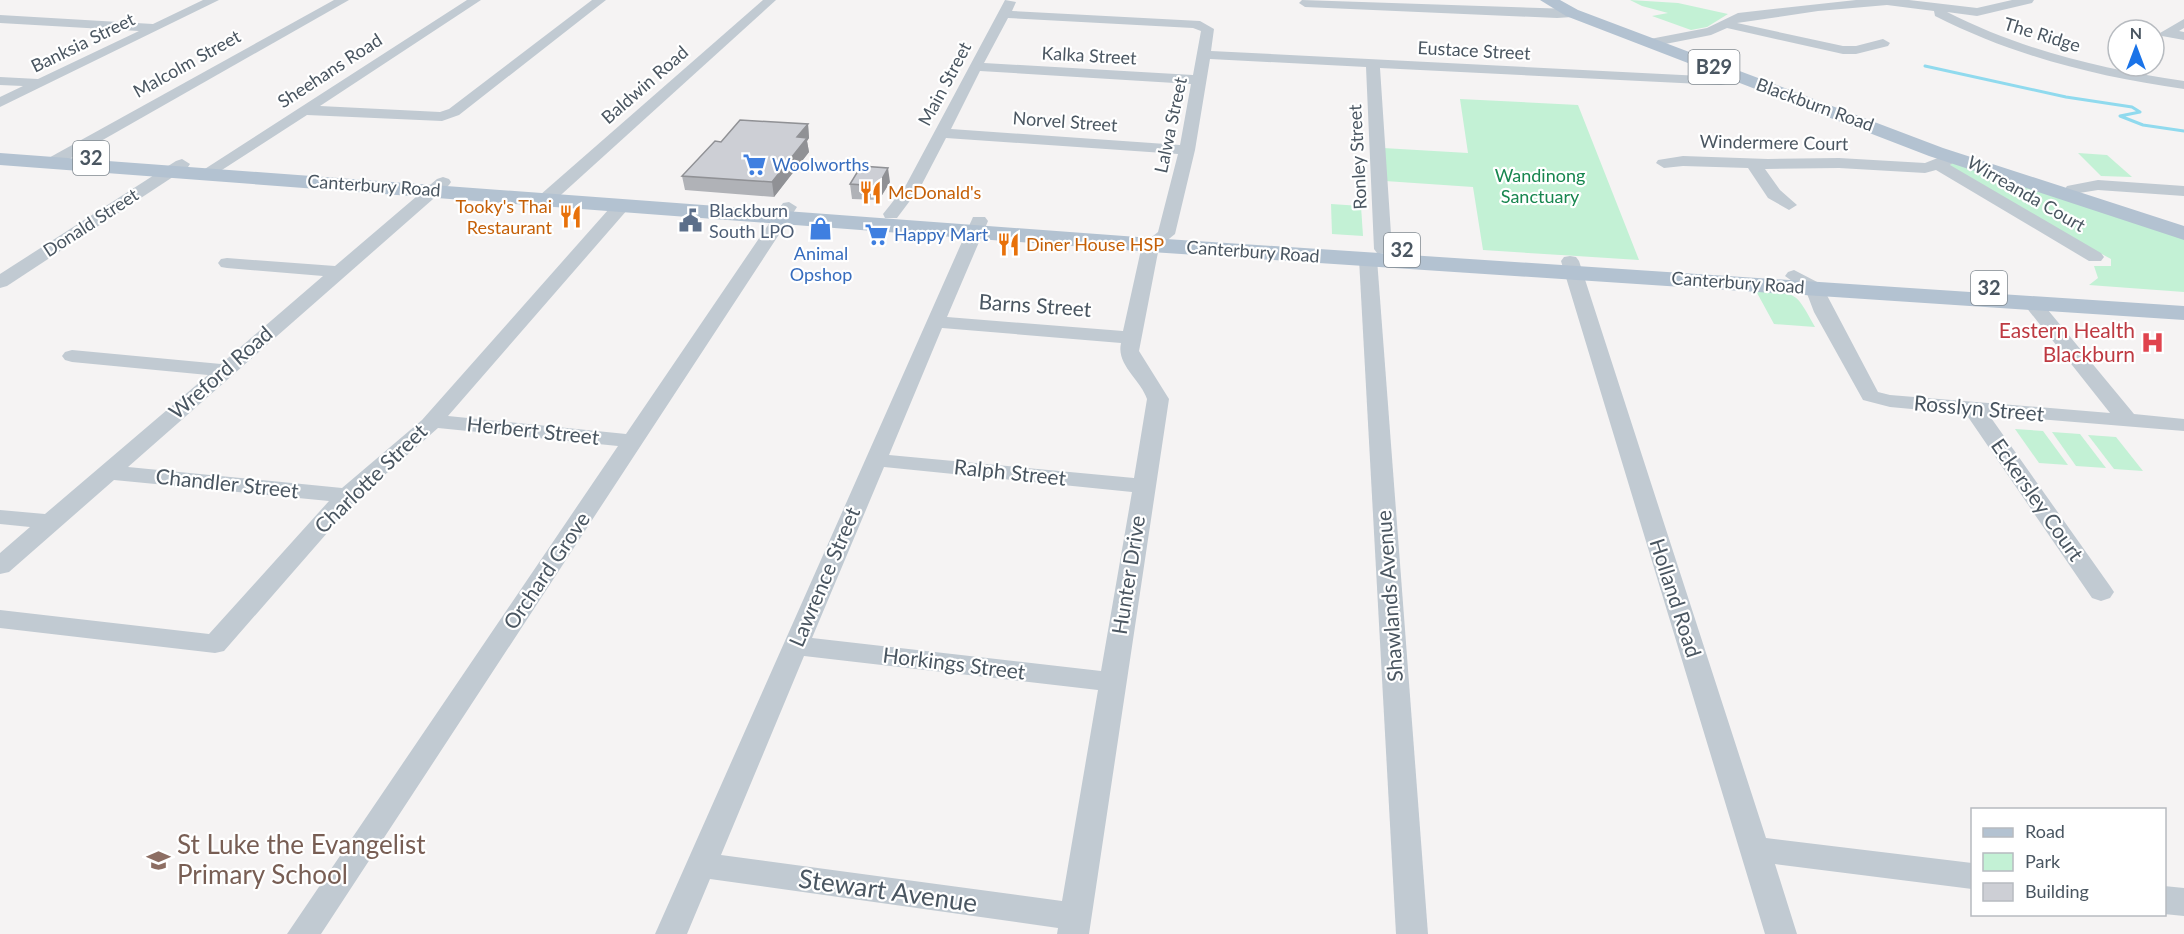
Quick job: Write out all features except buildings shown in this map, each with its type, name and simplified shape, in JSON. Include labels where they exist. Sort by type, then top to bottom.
[{"type":"main road","name":"Blackburn Road","points":[[1548,0],[1572,13],[1950,158],[2184,225]]},
{"type":"main road","name":"Canterbury Road","points":[[0,151],[57,159],[786,212]]},
{"type":"main road","name":"Blackburn Road","points":[[1950,158],[1991,163],[2184,232]]},
{"type":"main road","name":"Canterbury Road","points":[[0,159],[57,159]]},
{"type":"main road","points":[[1991,163],[2018,178]]},
{"type":"main road","name":"Canterbury Road","points":[[551,195],[622,205],[895,218],[1158,240],[1378,256],[1571,266],[2184,313]]},
{"type":"main road","name":"Canterbury Road","points":[[1801,283],[2184,301]]},
{"type":"street","name":"Banksia Street","points":[[0,103],[213,0]]},
{"type":"street","name":"Malcolm Street","points":[[57,159],[342,0]]},
{"type":"street","name":"Sheehans Road","points":[[210,170],[475,0]]},
{"type":"street","points":[[304,110],[426,118],[442,117],[454,112],[600,0]]},
{"type":"street","name":"Baldwin Road","points":[[551,195],[770,0]]},
{"type":"street","name":"Main Street","points":[[895,218],[909,205],[913,186],[1011,0]]},
{"type":"street","points":[[1650,43],[1711,31],[1738,17],[1866,2],[1887,1],[1984,11],[2028,0]]},
{"type":"street","points":[[1305,3],[1572,13]]},
{"type":"street","name":"The Ridge","points":[[1934,7],[1935,11],[1975,32],[2067,63],[2184,85]]},
{"type":"street","name":"Lalwa Street","points":[[1003,14],[1204,25],[1208,29],[1187,150],[1158,240]]},
{"type":"street","points":[[0,19],[156,28]]},
{"type":"street","points":[[2184,23],[2168,33],[2184,36]]},
{"type":"street","points":[[1725,24],[1843,50],[1856,50],[1883,43]]},
{"type":"street","name":"Eustace Street","points":[[1205,55],[1721,81],[1741,77]]},
{"type":"street","name":"Ronley Street","points":[[1373,64],[1378,256]]},
{"type":"street","name":"Kalka Street","points":[[975,67],[1200,80]]},
{"type":"street","points":[[0,81],[41,84]]},
{"type":"street","name":"Norvel Street","points":[[941,133],[1187,150]]},
{"type":"street","name":"Windermere Court","points":[[1664,163],[1696,161],[1753,164],[1839,163],[1925,168],[1950,158]]},
{"type":"street","name":"Wirreanda Court","points":[[1950,158],[2095,257]]},
{"type":"street","points":[[1753,164],[1774,194],[1789,205]]},
{"type":"street","name":"Donald Street","points":[[0,282],[177,168]]},
{"type":"street","points":[[2070,191],[2091,185],[2184,191]]},
{"type":"street","name":"Wreford Road","points":[[0,566],[437,186]]},
{"type":"street","name":"Charlotte Street","points":[[0,619],[215,644],[347,496],[432,421],[622,205]]},
{"type":"street","name":"Orchard Grove","points":[[303,934],[786,212]]},
{"type":"street","name":"Lawrence Street","points":[[671,934],[977,226]]},
{"type":"street","name":"Hunter Drive","points":[[1074,926],[1158,399],[1155,388],[1132,363],[1129,351],[1158,240]]},
{"type":"street","name":"Shawlands Avenue","points":[[1378,256],[1412,934]]},
{"type":"street","points":[[227,263],[338,272]]},
{"type":"street","name":"Holland Road","points":[[1571,266],[1781,934]]},
{"type":"street","name":"Rosslyn Street","points":[[1801,283],[1824,312],[1870,396],[1890,401],[2184,425]]},
{"type":"street","points":[[2031,302],[2128,421]]},
{"type":"street","name":"Barns Street","points":[[935,322],[1132,338]]},
{"type":"street","points":[[72,356],[225,370]]},
{"type":"street","name":"Eckersley Court","points":[[1973,408],[2101,592]]},
{"type":"street","name":"Herbert Street","points":[[432,421],[634,441]]},
{"type":"street","name":"Ralph Street","points":[[876,460],[1144,486]]},
{"type":"street","name":"Chandler Street","points":[[106,472],[347,496]]},
{"type":"street","points":[[0,517],[50,522]]},
{"type":"street","name":"Horkings Street","points":[[796,646],[1112,682]]},
{"type":"street","points":[[1755,849],[1971,876]]},
{"type":"street","name":"Stewart Avenue","points":[[701,865],[1074,926]]},
{"type":"street","points":[[2166,900],[2184,902]]},
{"type":"green space","points":[[1630,0],[1678,3],[1728,14],[1707,27],[1691,30],[1652,16],[1668,13]]},
{"type":"green space","name":"Wandinong Sanctuary","points":[[1460,99],[1578,105],[1639,260],[1483,250],[1473,187],[1385,181],[1383,148],[1468,153]]},
{"type":"green space","points":[[2078,153],[2107,155],[2132,177],[2101,176]]},
{"type":"green space","points":[[1952,163],[2184,235],[2184,292],[2089,285],[2098,278],[2094,266],[2111,266],[2111,259],[1953,174],[1950,165]]},
{"type":"green space","points":[[1331,204],[1361,206],[1363,236],[1332,234]]},
{"type":"green space","points":[[1756,291],[1780,292],[1794,296],[1799,300],[1815,327],[1774,324]]},
{"type":"green space","points":[[2015,429],[2043,431],[2068,465],[2039,463]]},
{"type":"green space","points":[[2052,432],[2080,434],[2106,468],[2076,466]]},
{"type":"green space","points":[[2088,435],[2116,437],[2143,471],[2114,469]]},
{"type":"waterway","points":[[1925,66],[2066,97],[2132,107],[2140,112],[2120,116],[2143,125],[2184,131]]},
{"type":"place","name":"Woolworths","points":[[754,165]]},
{"type":"place","name":"McDonald's","points":[[870,193]]},
{"type":"place","name":"Tooky's Thai Restaurant","points":[[570,217]]},
{"type":"place","name":"Blackburn South LPO","points":[[691,221]]},
{"type":"place","name":"Animal Opshop","points":[[821,228]]},
{"type":"place","name":"Happy Mart","points":[[876,235]]},
{"type":"place","name":"Diner House HSP","points":[[1008,245]]},
{"type":"place","name":"Eastern Health Blackburn","points":[[2153,343]]},
{"type":"place","name":"St Luke the Evangelist Primary School","points":[[159,860]]}]
